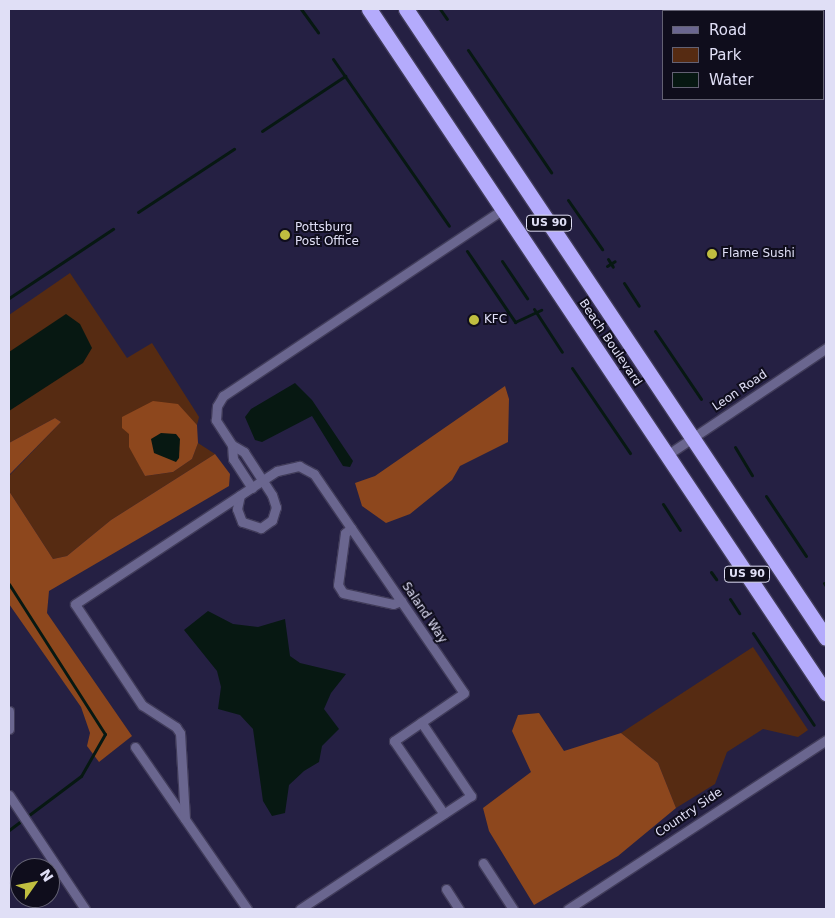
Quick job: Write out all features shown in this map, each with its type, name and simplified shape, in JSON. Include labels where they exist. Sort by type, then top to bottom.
[{"type":"highway","name":"Beach Boulevard","points":[[369,9],[826,693]]},
{"type":"highway","name":"US 90","points":[[406,9],[826,638]]},
{"type":"street","points":[[240,495],[237,509],[242,522],[254,528],[267,525],[276,508],[263,480],[244,452],[232,445],[216,420],[217,406],[223,396],[502,209]]},
{"type":"street","name":"Leon Road","points":[[667,455],[826,348]]},
{"type":"street","points":[[232,445],[233,459],[252,488]]},
{"type":"street","name":"Saland Way","points":[[185,819],[180,734],[176,727],[142,705],[75,604],[263,480],[289,467],[306,468],[314,474],[464,693],[394,741],[444,814]]},
{"type":"street","points":[[351,528],[345,533],[338,585],[344,593],[393,604],[401,601]]},
{"type":"street","points":[[9,711],[9,729]]},
{"type":"street","points":[[300,909],[471,796],[421,722]]},
{"type":"street","name":"Country Side","points":[[568,909],[826,740]]},
{"type":"street","points":[[135,747],[247,909]]},
{"type":"street","points":[[9,795],[85,909]]},
{"type":"street","points":[[483,863],[513,909]]},
{"type":"street","points":[[446,889],[459,909]]},
{"type":"green space","points":[[70,273],[127,358],[152,343],[199,417],[197,425],[178,405],[129,434],[130,447],[145,476],[173,472],[192,459],[198,443],[215,454],[111,520],[67,556],[53,559],[9,491],[9,476],[61,422],[55,418],[9,443],[9,315]]},
{"type":"green space","points":[[753,647],[808,730],[798,737],[763,729],[727,752],[715,784],[676,808],[658,763],[621,733]]},
{"type":"shaded area","points":[[505,386],[509,399],[508,442],[460,466],[452,480],[410,514],[386,523],[362,506],[355,483],[375,476]]},
{"type":"shaded area","points":[[153,401],[178,404],[197,425],[198,443],[192,459],[173,472],[145,476],[129,447],[129,434],[122,428],[122,417]]},
{"type":"shaded area","points":[[55,418],[61,422],[9,475],[9,443]]},
{"type":"shaded area","points":[[215,454],[230,474],[229,486],[49,591],[47,613],[132,736],[99,762],[87,746],[90,733],[81,707],[9,604],[9,491],[53,559],[67,556],[111,520]]},
{"type":"shaded area","points":[[539,713],[564,751],[621,733],[658,763],[676,808],[618,856],[534,905],[489,831],[483,808],[531,772],[512,731],[518,715]]},
{"type":"water","points":[[66,314],[80,324],[92,348],[83,363],[9,411],[9,352]]},
{"type":"water","points":[[295,383],[312,400],[353,461],[350,467],[343,466],[312,416],[262,442],[255,440],[245,417],[251,409]]},
{"type":"water","points":[[161,433],[176,434],[180,439],[179,458],[176,462],[154,453],[151,439]]},
{"type":"water","points":[[208,611],[233,624],[258,627],[285,619],[290,656],[300,663],[346,674],[331,693],[324,709],[339,729],[322,746],[319,762],[304,771],[289,785],[285,813],[272,816],[263,801],[253,729],[240,715],[218,709],[221,687],[217,671],[184,630]]},
{"type":"waterway","points":[[301,9],[318,32]]},
{"type":"waterway","points":[[440,9],[447,19]]},
{"type":"waterway","points":[[468,50],[551,172]]},
{"type":"waterway","points":[[333,59],[449,226]]},
{"type":"waterway","points":[[262,131],[345,76]]},
{"type":"waterway","points":[[138,212],[234,149]]},
{"type":"waterway","points":[[568,200],[602,249]]},
{"type":"waterway","points":[[9,298],[113,229]]},
{"type":"waterway","points":[[467,251],[515,322],[541,310]]},
{"type":"waterway","points":[[608,259],[613,267]]},
{"type":"waterway","points":[[502,261],[527,298]]},
{"type":"waterway","points":[[607,266],[615,261]]},
{"type":"waterway","points":[[624,283],[639,306]]},
{"type":"waterway","points":[[534,309],[562,352]]},
{"type":"waterway","points":[[655,331],[701,399]]},
{"type":"waterway","points":[[572,368],[630,453]]},
{"type":"waterway","points":[[735,447],[752,475]]},
{"type":"waterway","points":[[766,496],[806,556]]},
{"type":"waterway","points":[[663,504],[680,530]]},
{"type":"waterway","points":[[711,572],[716,579]]},
{"type":"waterway","points":[[9,584],[105,734],[81,776],[9,830]]},
{"type":"waterway","points":[[730,599],[739,613]]},
{"type":"waterway","points":[[753,633],[814,725]]},
{"type":"place","name":"Pottsburg Post Office","points":[[285,235]]},
{"type":"place","name":"Flame Sushi","points":[[712,254]]},
{"type":"place","name":"KFC","points":[[474,320]]}]
